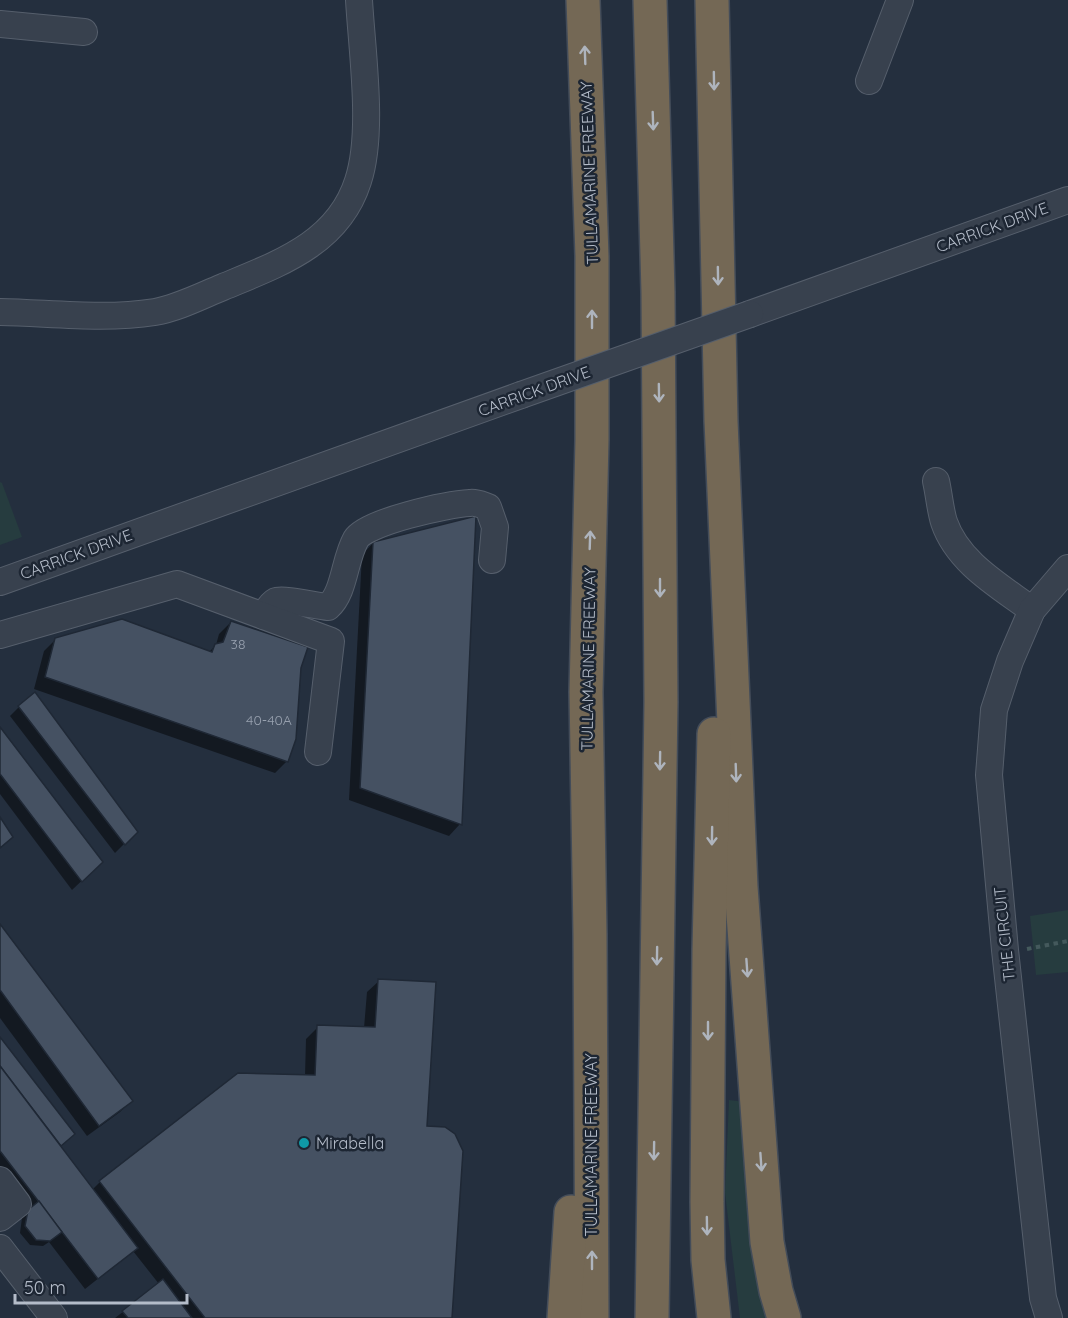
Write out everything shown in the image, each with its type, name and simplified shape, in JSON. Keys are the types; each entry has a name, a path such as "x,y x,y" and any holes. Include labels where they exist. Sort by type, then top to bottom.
{"highway":[{"name":"TULLAMARINE FREEWAY","path":"583,0 592,256 592,440 585,692 590,934 592,1318"},
{"path":"650,0 658,292 661,702 652,1318"},
{"path":"712,0 722,421 741,899 767,1242 784,1318"},
{"path":"714,1318 708,1260 709,949 722,421"},
{"path":"564,1318 571,1220 585,692"}],"street":[{"path":"0,312 122,315 157,312 287,260 311,245 331,227 343,212 358,183 364,154 365,107 359,0"},
{"path":"870,81 900,0"},
{"path":"0,24 84,32"},
{"name":"CARRICK DRIVE","path":"0,582 1068,200"},
{"path":"936,481 945,523 957,548 981,572 1032,610"},
{"path":"264,616 273,602 281,599 310,606 328,607 336,600 349,553 358,536 369,529 434,508 473,502 488,507 495,527 492,560"},
{"name":"THE CIRCUIT","path":"1049,1318 1043,1298 1005,950 989,775 994,710 1010,661 1032,610 1068,568"},
{"path":"0,635 177,584 264,616 331,641 318,752"},
{"path":"0,1180 18,1204 0,1218"},
{"path":"0,1248 54,1318"}],"path":[{"path":"1005,950 1029,949 1068,941"}],"green space":[{"path":"0,482 22,537 0,545"},
{"path":"1068,910 1068,972 1036,975 1030,916"},
{"path":"729,1100 745,1102 769,1318 740,1318 725,1193"}],"building":[{"path":"476,516 462,825 360,788 373,542"},
{"path":"122,619 212,652 215,644 223,642 231,621 308,647 301,668 296,739 288,762 45,677 55,638"},
{"path":"35,692 138,832 125,845 18,706"},
{"path":"0,727 103,862 82,882 0,774"},
{"path":"0,817 13,837 0,848"},
{"path":"0,924 133,1101 99,1126 0,990"},
{"name":"Mirabella","path":"378,979 436,982 427,1126 445,1127 455,1134 463,1151 452,1318 205,1318 99,1181 238,1073 315,1075 317,1025 375,1027"},
{"path":"0,1037 75,1134 61,1146 0,1066"},
{"path":"0,1066 138,1248 98,1279 0,1151"},
{"path":"39,1201 62,1232 50,1241 36,1240 25,1226 28,1210"},
{"path":"163,1279 192,1318 128,1318 122,1311"}],"place":[{"name":"Mirabella","path":"304,1143"}]}
